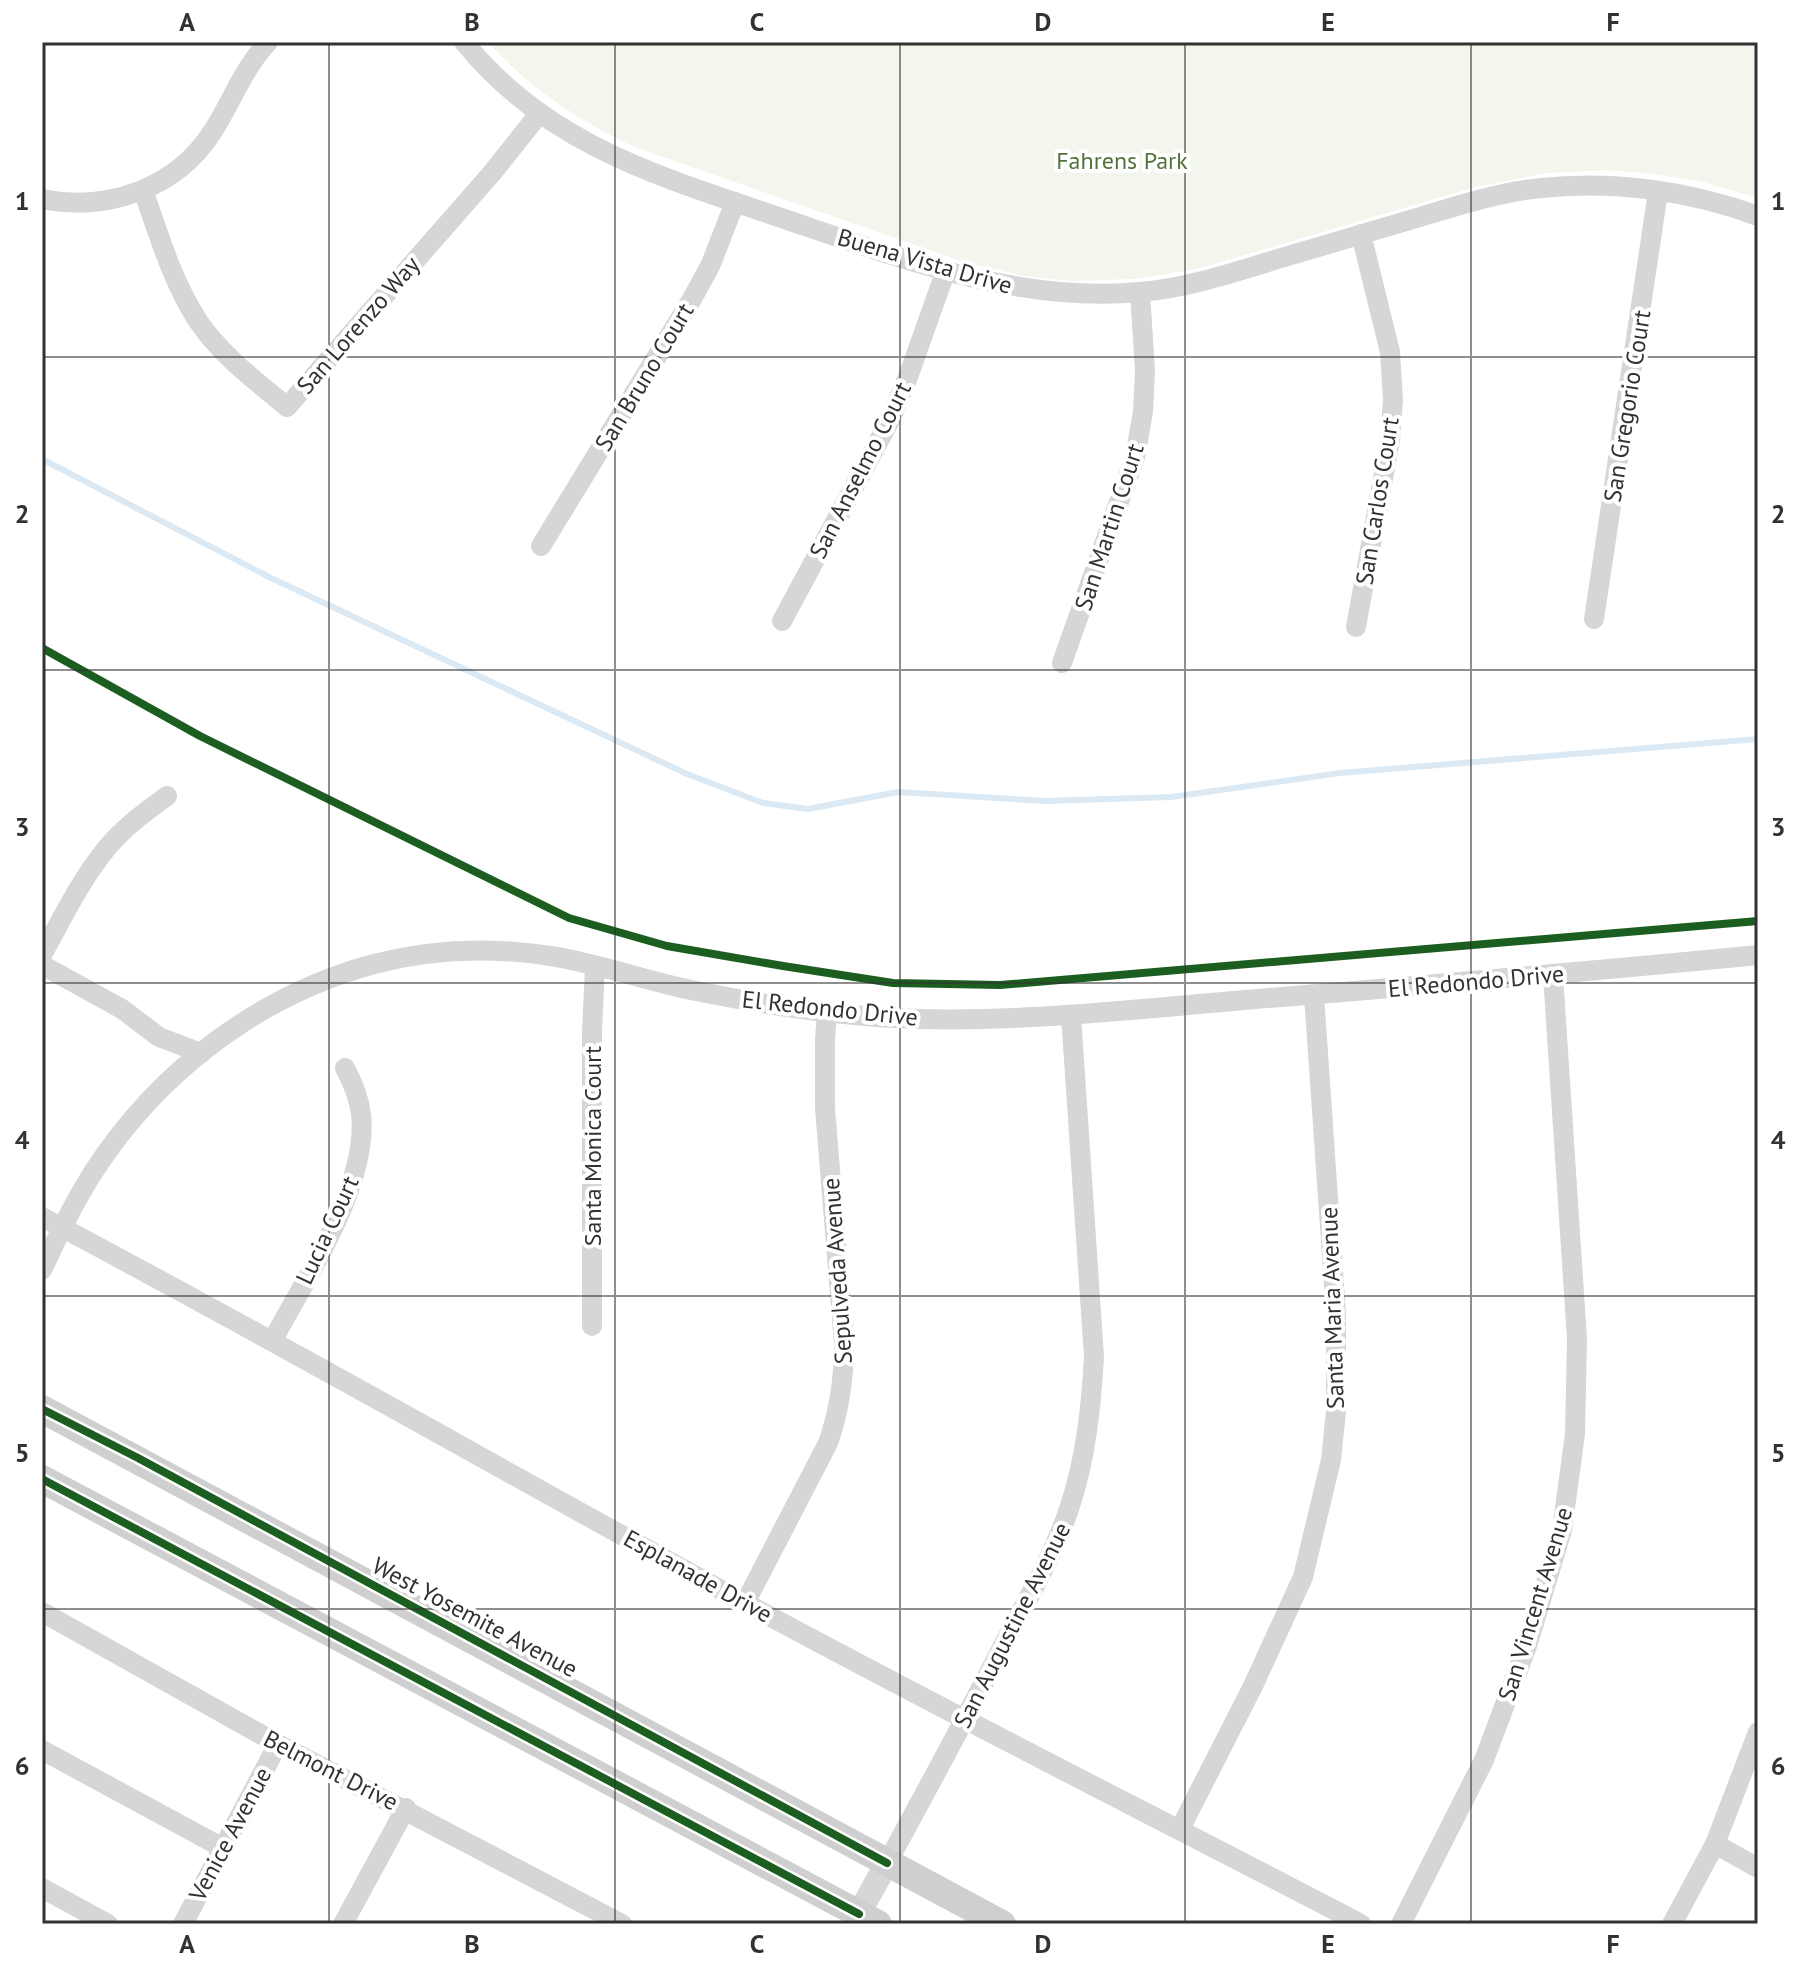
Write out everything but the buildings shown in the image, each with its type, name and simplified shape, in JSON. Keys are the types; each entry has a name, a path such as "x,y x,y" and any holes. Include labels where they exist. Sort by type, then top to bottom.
{"main road":[{"name":"West Yosemite Avenue","path":"42,1409 1002,1924"},
{"path":"42,1479 863,1921"}],"street":[{"path":"42,199 91,204 118,199 174,173 196,153 213,131 238,83 268,42"},
{"name":"Buena Vista Drive","path":"464,42 496,77 539,114 570,135 619,160 901,258 973,279 1037,292 1070,295 1140,292 1220,276 1466,203 1540,188 1600,185 1658,192 1701,198 1758,216"},
{"name":"San Lorenzo Way","path":"143,190 174,274 200,323 220,348 287,407 492,173 539,114"},
{"name":"San Gregorio Court","path":"1594,619 1658,192"},
{"name":"San Bruno Court","path":"541,546 692,299 711,264 735,202"},
{"name":"San Carlos Court","path":"1356,627 1390,440 1393,400 1390,352 1361,234"},
{"name":"San Anselmo Court","path":"782,621 889,422 946,270"},
{"name":"San Martin Court","path":"1062,663 1135,457 1143,412 1145,371 1140,292"},
{"path":"42,955 84,878 107,847 167,796"},
{"name":"El Redondo Drive","path":"42,1270 93,1173 122,1131 156,1093 201,1053 240,1024 284,999 322,982 396,959 428,954 499,951 554,957 693,991 827,1012 891,1018 979,1019 1071,1015 1758,955"},
{"path":"42,965 122,1009 159,1037 201,1053"},
{"name":"Santa Monica Court","path":"592,1326 592,1032 595,966"},
{"name":"San Vincent Avenue","path":"1401,1924 1484,1760 1527,1646 1562,1530 1575,1434 1577,1339 1553,975"},
{"name":"Santa Maria Avenue","path":"1180,1829 1253,1686 1303,1577 1331,1460 1336,1411 1336,1314 1314,995"},
{"name":"Sepulveda Avenue","path":"745,1603 828,1443 843,1389 844,1344 825,1108 827,1012"},
{"name":"San Augustine Avenue","path":"863,1921 887,1863 1050,1555 1070,1508 1083,1459 1091,1408 1094,1357 1071,1015"},
{"name":"Lucia Court","path":"273,1340 331,1231 356,1168 362,1132 361,1114 359,1100 345,1068"},
{"name":"Esplanade Drive","path":"42,1217 273,1340 745,1603 1361,1924"},
{"name":"Belmont Drive","path":"42,1612 278,1744 406,1808 622,1924"},
{"path":"1672,1924 1715,1844 1758,1732"},
{"name":"Venice Avenue","path":"183,1924 278,1744"},
{"path":"42,1750 223,1848"},
{"path":"350,1922 406,1808"},
{"path":"1715,1844 1758,1868"},
{"path":"42,1888 108,1924"}],"green space":[{"name":"Fahrens Park","path":"488,42 1758,42 1758,198 1700,181 1654,174 1608,170 1546,173 1475,187 1197,269 1135,279 1070,281 1023,276 961,261 632,146 555,101 520,74"}],"waterway":[{"path":"42,459 269,577 687,774 763,803 808,809 898,792 1045,801 1171,797 1340,773 1758,739"}],"cycle path":[{"path":"42,648 200,736 569,918 667,946 783,966 893,983 1000,985 1758,921"},
{"path":"42,1409 887,1863"},
{"path":"42,1479 859,1914"}]}
